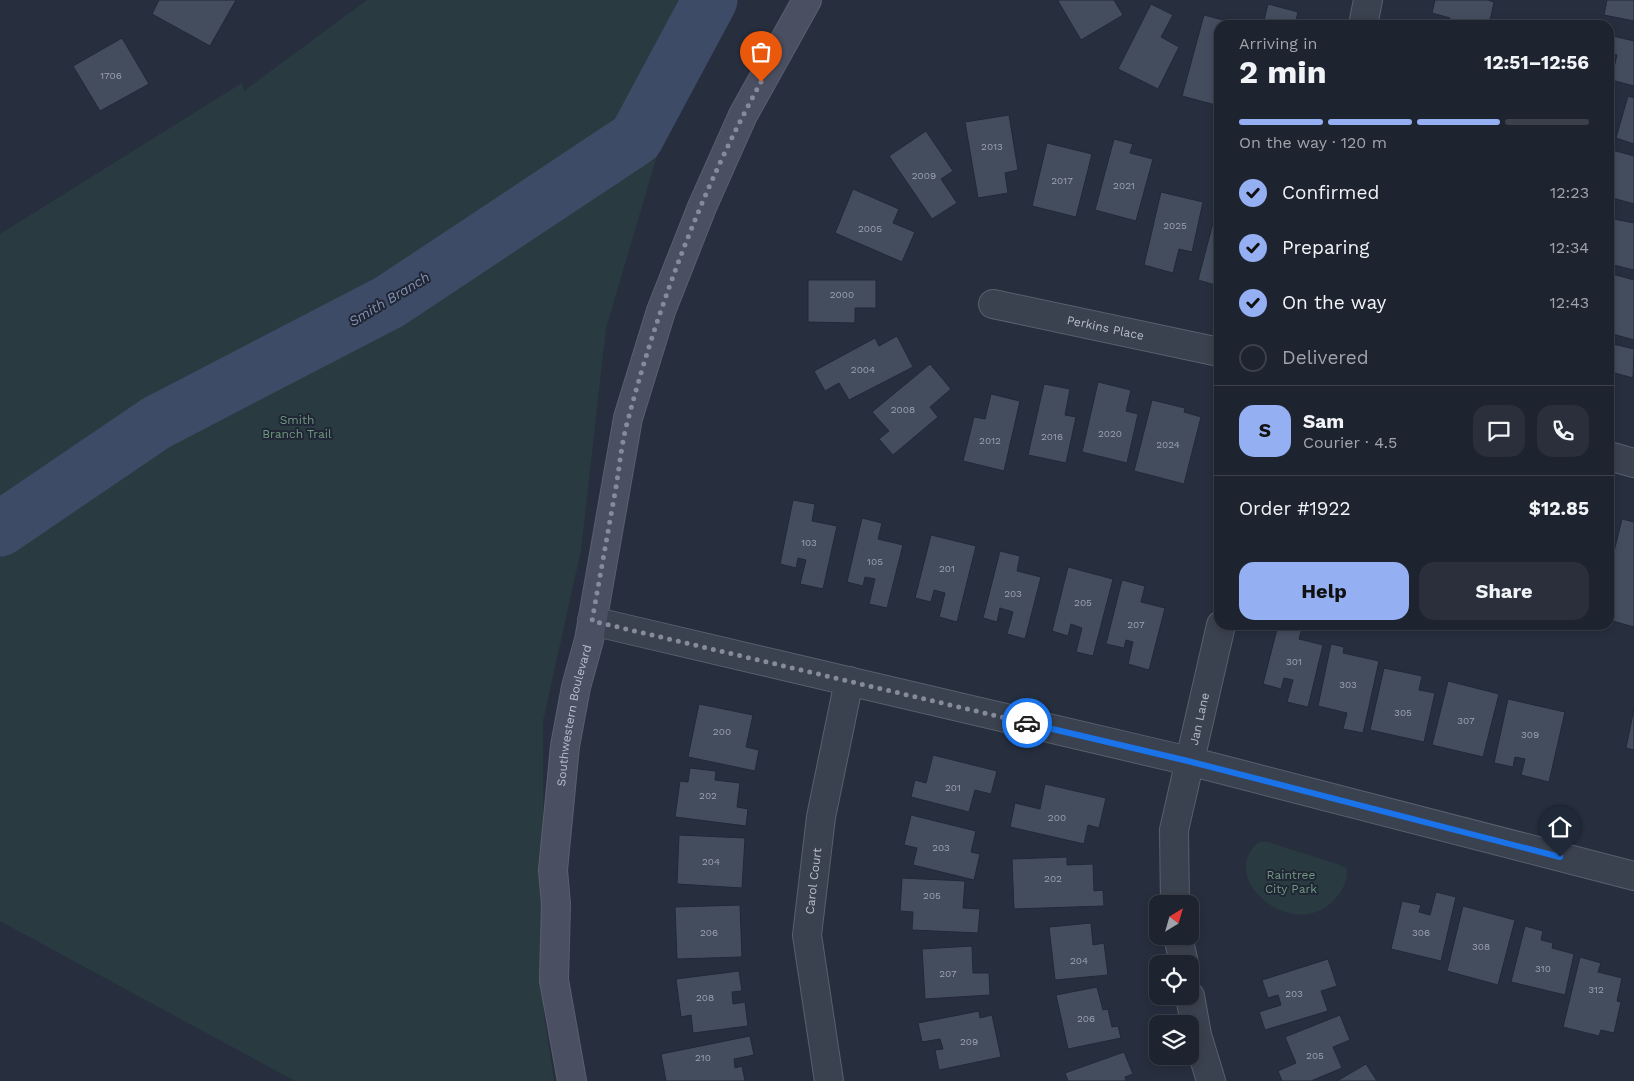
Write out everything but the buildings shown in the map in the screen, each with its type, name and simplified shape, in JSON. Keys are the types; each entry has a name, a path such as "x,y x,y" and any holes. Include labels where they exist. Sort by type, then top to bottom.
{"street":[{"name":"Southwestern Boulevard","path":"572,1081 554,980 556,904 554,870 565,746 592,621 628,418 661,311 702,207 743,114 807,0"},
{"path":"1363,20 1368,0"},
{"name":"Perkins Place","path":"993,304 1214,351"},
{"path":"1614,457 1634,463"},
{"path":"592,621 1188,761 1634,876"},
{"name":"Jan Lane","path":"1175,895 1174,830 1188,761 1220,630"},
{"name":"Carol Court","path":"828,1081 807,935 821,817 849,681"},
{"path":"1192,1005 1197,1035 1211,1081"}],"green space":[{"name":"Smith Branch Trail","path":"367,0 703,0 606,328 581,550 543,721 544,1016 554,1081 295,1081 0,921 0,234 242,83 244,91"},
{"name":"Raintree City Park","path":"1259,842 1268,842 1340,865 1347,869 1342,890 1334,900 1317,912 1299,914 1281,910 1265,901 1253,887 1246,872 1248,856"}],"waterway":[{"name":"Smith Branch","path":"0,529 156,423 389,302 636,138 710,0"}],"way so far":[{"path":"761,82 743,114 702,207 661,311 650,346 628,418 592,621 1027,723"}],"route":[{"path":"1027,723 1188,761 1560,857"}]}
